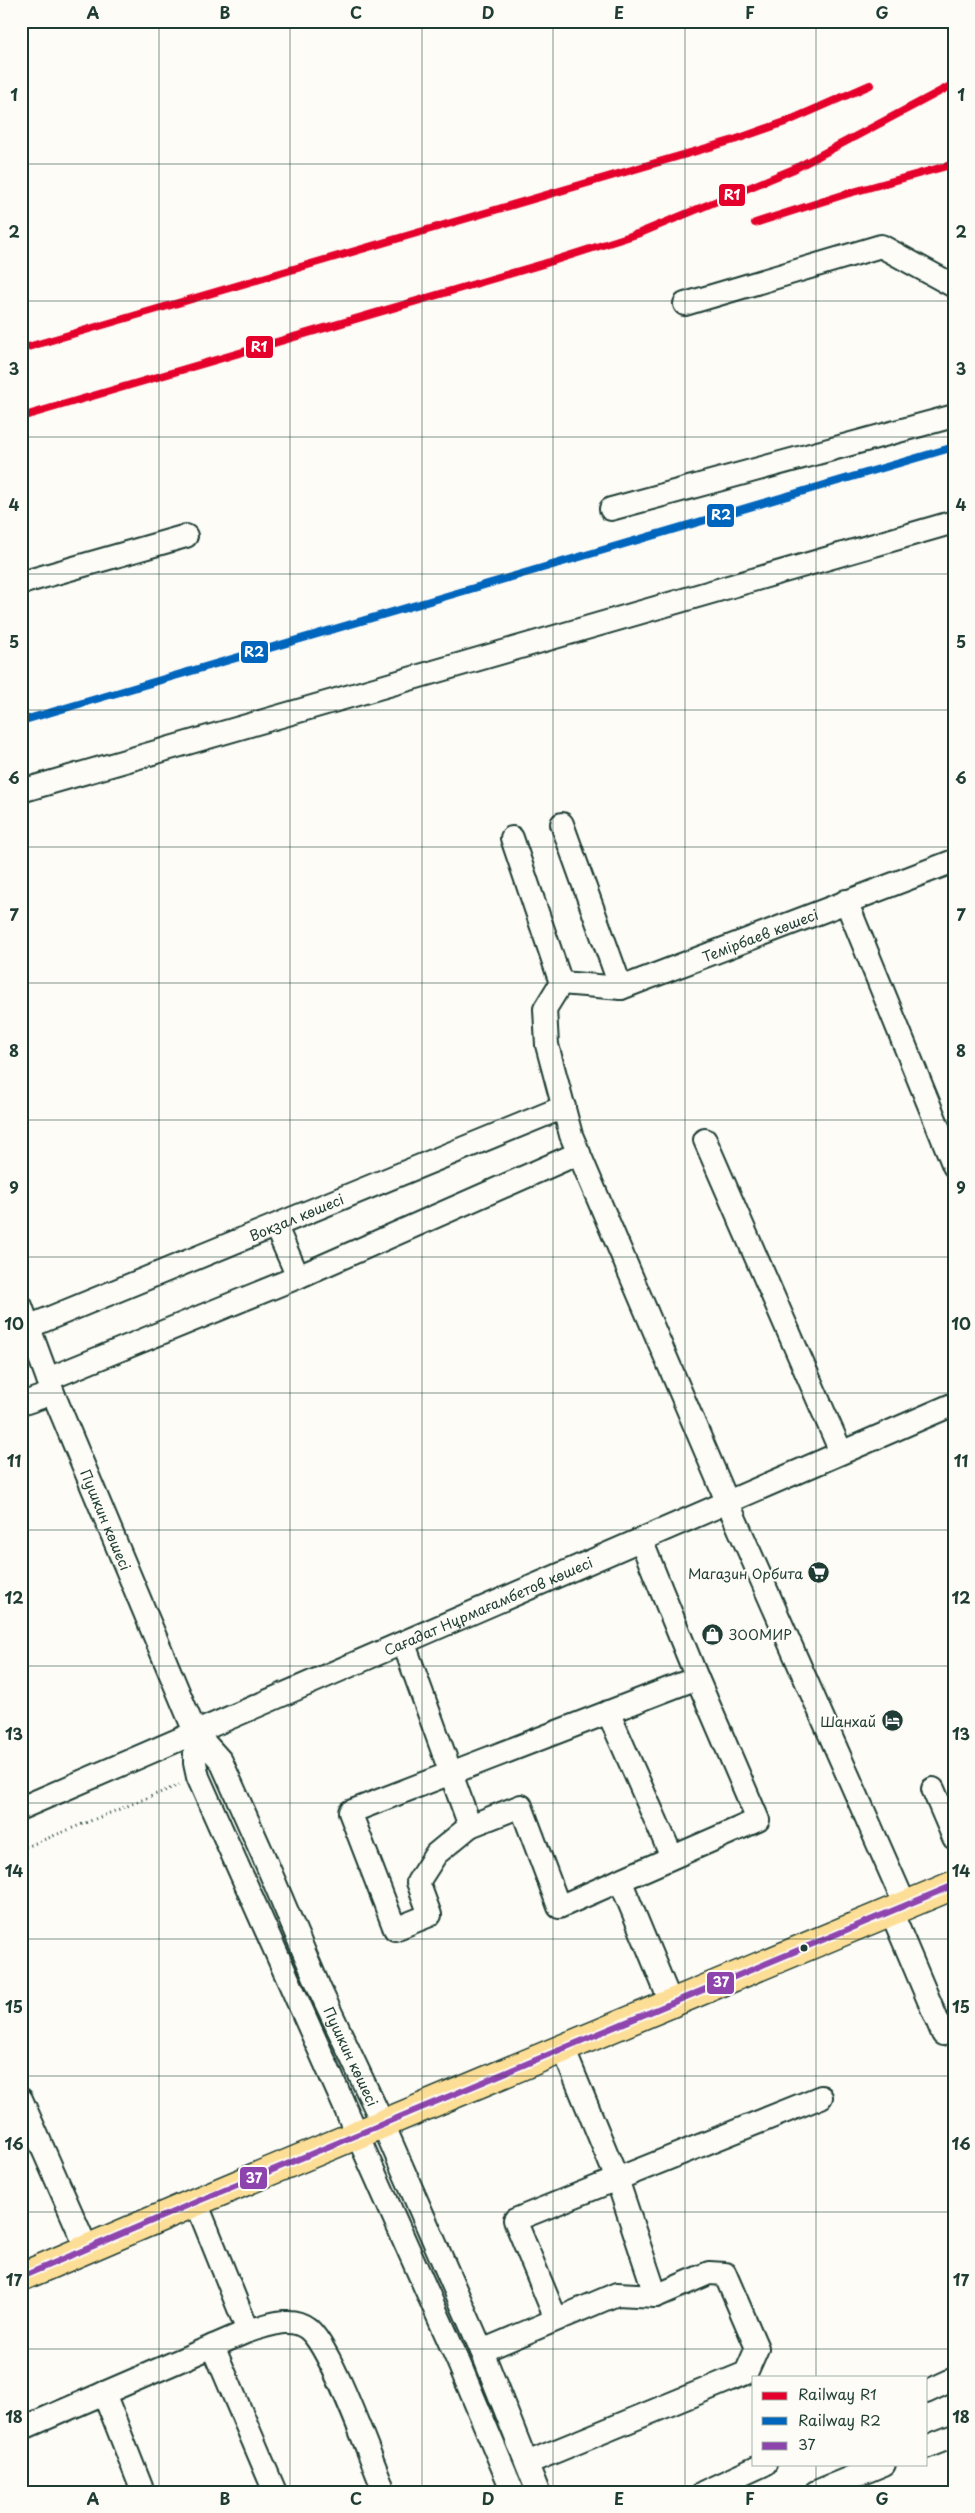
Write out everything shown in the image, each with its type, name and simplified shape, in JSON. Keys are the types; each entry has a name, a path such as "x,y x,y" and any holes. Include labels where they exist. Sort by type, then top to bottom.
{"main road":[{"path":"21,2278 356,2134 954,1884"}],"street":[{"path":"685,304 881,246 954,286"},
{"path":"612,509 954,416"},
{"path":"21,791 954,522"},
{"path":"21,583 186,536"},
{"path":"562,824 621,988"},
{"path":"512,838 561,983 545,1008 547,1045 579,1153 728,1501 898,1908 944,2034"},
{"name":"Темірбаев көшесі","path":"561,983 621,988 954,861"},
{"path":"846,901 954,1166"},
{"name":"Вокзал көшесі","path":"28,1327 276,1227 564,1107"},
{"path":"705,1140 841,1452"},
{"path":"21,1404 51,1386 579,1153"},
{"path":"276,1227 298,1278"},
{"name":"Пушкин көшесі","path":"21,1306 51,1386 195,1732 221,1760 285,1904 321,1992 383,2124 482,2351 538,2492"},
{"name":"Сағадат Нұрмағамбетов көшесі","path":"21,1808 404,1644 954,1404"},
{"path":"641,1540 697,1678 758,1820 559,1907 521,1806 470,1826 436,1854 418,1882 430,1915 395,1929 350,1812 697,1678"},
{"path":"404,1644 470,1826"},
{"path":"608,1712 672,1858"},
{"path":"195,1732 197,1770"},
{"name":"Пушкин көшесі","path":"197,1770 356,2134 458,2361 513,2492"},
{"path":"933,1789 954,1838"},
{"path":"620,1880 671,2003"},
{"path":"298,2001 321,1992"},
{"path":"563,2048 617,2179 656,2296"},
{"path":"556,2319 515,2220 821,2097"},
{"path":"21,2099 87,2249"},
{"path":"196,2202 248,2331"},
{"path":"482,2351 617,2294 656,2296 709,2274 725,2274 756,2348 746,2372 527,2463"},
{"path":"21,2429 248,2331 287,2321 307,2328 325,2349 381,2483 382,2492"},
{"path":"214,2346 275,2492"},
{"path":"928,2391 954,2379"},
{"path":"104,2393 143,2492"},
{"path":"928,2446 954,2436"},
{"path":"704,2492 761,2466"},
{"path":"816,2492 879,2466"}],"path":[{"path":"21,1849 197,1770"}],"rail line":[{"name":"R1","path":"21,417 543,264 640,233 794,169 954,84"},
{"name":"R1","path":"21,349 734,140 788,121 870,85"},
{"name":"R1","path":"755,223 846,194 954,164"},
{"name":"R2","path":"21,721 954,447"}],"transit line":[{"name":"37","path":"21,2277 954,1885"}],"place":[{"name":"Магазин Орбита","path":"819,1573"},
{"name":"ЗООМИР","path":"713,1634"},
{"name":"Шанхай","path":"892,1721"}]}
